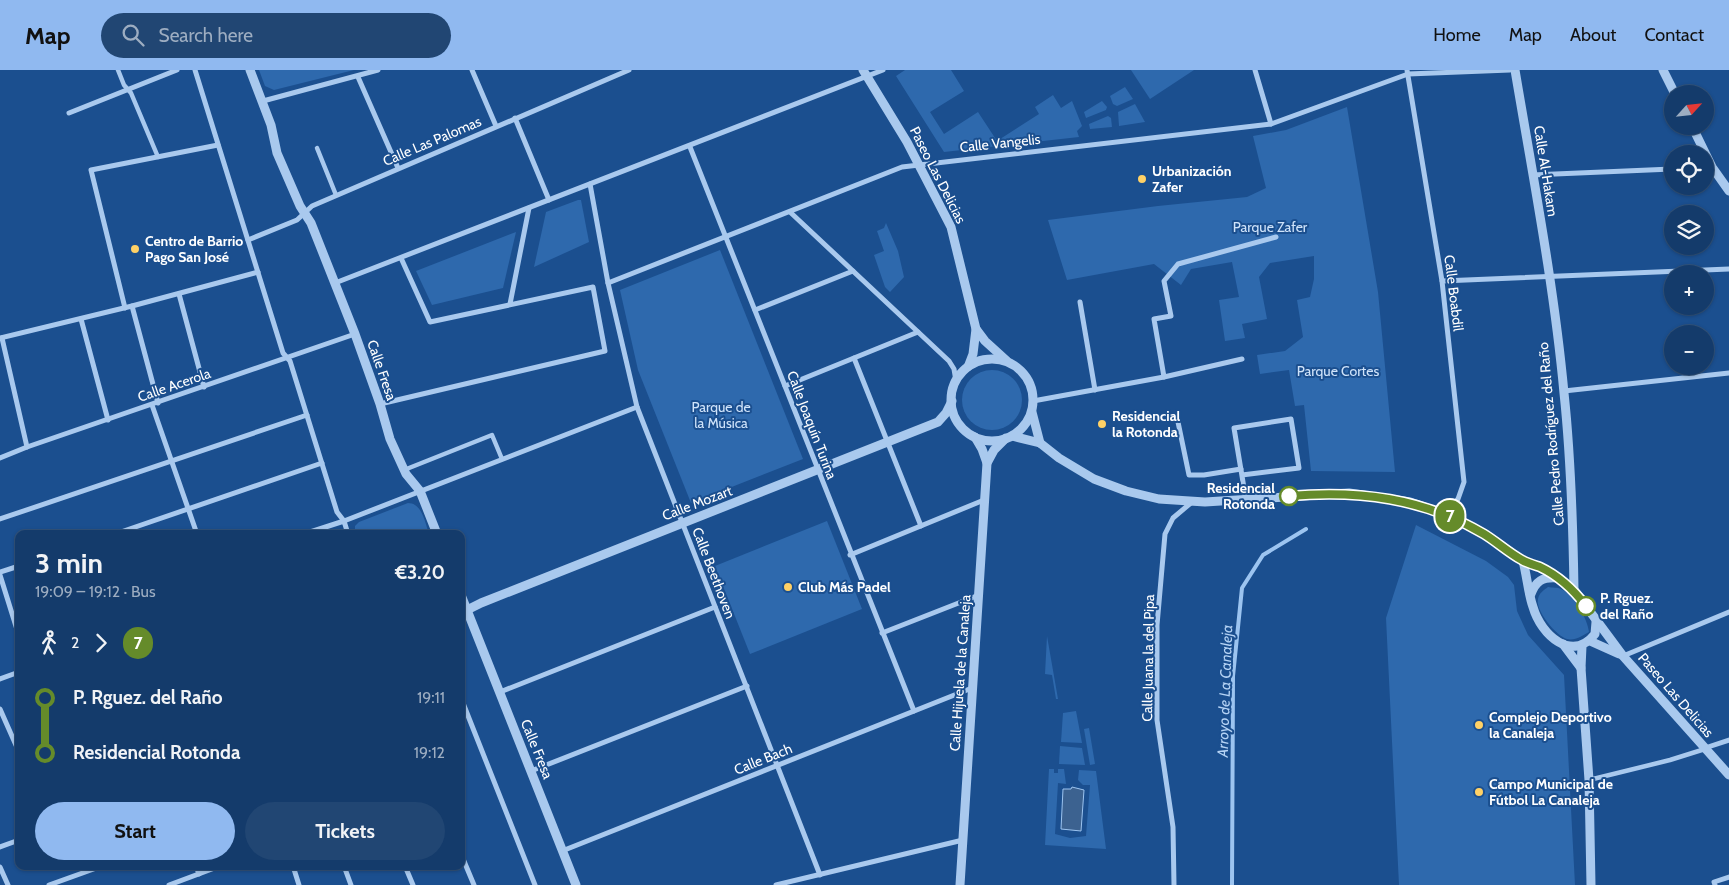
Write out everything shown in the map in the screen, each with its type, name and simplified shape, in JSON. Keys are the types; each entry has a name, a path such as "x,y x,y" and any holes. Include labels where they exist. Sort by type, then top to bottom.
{"street":[{"path":"118,70 158,157"},
{"path":"68,113 168,71 177,70"},
{"path":"196,70 283,353 290,361 337,512 344,521 347,530"},
{"name":"Calle Fresa","path":"250,70 271,125 277,154 311,224 335,283 380,404 390,439 404,470 420,491 435,530"},
{"path":"263,101 358,77 378,70"},
{"path":"472,70 496,126"},
{"name":"Calle Las Palomas","path":"248,240 297,220 312,206 336,195 628,70"},
{"path":"335,283 690,147 866,74 883,70"},
{"path":"1255,70 1270,124"},
{"name":"Calle Vangelis","path":"608,283 902,167 1270,124 1407,72 1510,70"},
{"name":"Calle Al-Hakam","path":"1515,70 1549,277"},
{"path":"1663,70 1670,85"},
{"name":"Calle Boabdil","path":"1407,72 1442,281 1464,482 1458,499 1445,514"},
{"name":"Paseo Las Delicias","path":"866,74 919,164 951,227 976,329 984,341 1009,363"},
{"path":"358,77 398,168"},
{"path":"515,118 549,200"},
{"path":"126,308 91,170 218,145"},
{"name":"Calle Joaquín Turina","path":"690,147 914,712"},
{"path":"317,148 336,195"},
{"path":"1532,175 1664,169"},
{"path":"1714,173 1729,191"},
{"name":"Calle Beethoven","path":"590,184 608,283 637,407 820,875"},
{"path":"510,304 529,208"},
{"path":"790,212 949,361 954,369 956,381 952,401 946,413 938,422"},
{"path":"1164,377 1154,319 1171,316 1164,281 1178,264 1276,237"},
{"path":"380,404 605,351 593,287 430,322 401,258"},
{"path":"1442,281 1729,269"},
{"path":"755,310 853,271"},
{"path":"26,446 1,338 126,308 258,272"},
{"name":"Calle Pedro Rodríguez del Raño","path":"1549,277 1564,391 1573,494 1574,590"},
{"path":"179,294 204,387"},
{"path":"1080,302 1095,390"},
{"path":"132,306 155,404 172,462 196,530"},
{"path":"81,319 108,420"},
{"name":"Paseo Las Delicias","path":"968,368 973,354 976,329"},
{"path":"785,386 918,332"},
{"name":"Calle Acerola","path":"0,458 26,446 155,404 355,334"},
{"path":"854,358 921,526"},
{"path":"1032,405 1242,359"},
{"path":"956,381 968,368 985,360 998,360 1009,363 1019,370 1027,380 1040,443"},
{"path":"1564,391 1729,373"},
{"path":"952,401 955,418 963,429"},
{"path":"987,464 994,450 1024,426 1032,405"},
{"path":"316,530 344,521 637,407"},
{"path":"0,519 172,462 307,414"},
{"path":"1242,475 1298,468 1291,419 1234,428 1246,500"},
{"path":"938,422 950,423 975,437 988,441 1009,437 1040,443 1059,458 1094,478 1126,491 1159,499 1192,502 1349,493 1410,502 1445,514 1485,534 1523,561 1560,579 1574,590 1596,622 1595,634 1586,644 1581,668 1589,780 1591,885"},
{"name":"Calle Mozart","path":"465,611 481,602 938,422"},
{"path":"1178,422 1189,475 1204,475 1241,469"},
{"path":"404,470 492,435 502,459"},
{"name":"Calle Hijuela de la Canaleja","path":"960,885 987,464 982,449 975,437"},
{"path":"127,530 322,463"},
{"path":"850,554 985,500"},
{"name":"Calle Juana la del Pipa","path":"1174,885 1173,827 1158,720 1157,625 1165,534 1173,518 1192,502"},
{"path":"1523,561 1531,594 1532,607 1542,627 1563,644 1581,668"},
{"path":"15,568 0,574 15,623"},
{"path":"1531,594 1539,580 1547,577 1560,579"},
{"path":"882,633 979,595"},
{"path":"500,692 716,607"},
{"path":"1623,656 1729,612"},
{"name":"Calle Fresa","path":"465,614 500,692 576,885"},
{"name":"Paseo Las Delicias","path":"1596,622 1623,656 1729,775"},
{"path":"1563,644 1573,648 1586,644"},
{"name":"Paseo Las Delicias","path":"1586,644 1623,656"},
{"path":"0,679 15,673"},
{"path":"530,771 747,686"},
{"name":"Calle Bach","path":"562,851 972,688"},
{"path":"465,708 535,885"},
{"path":"0,709 15,743"},
{"path":"1589,780 1670,760 1729,740"},
{"path":"776,885 963,840"},
{"path":"0,847 15,841"},
{"path":"465,864 474,885"},
{"path":"0,867 8,885"},
{"path":"49,885 91,870"},
{"path":"198,870 199,874"},
{"path":"169,885 210,870"},
{"path":"294,870 299,885"},
{"path":"345,870 351,885"},
{"path":"407,870 413,885"},
{"path":"1714,885 1714,882 1729,877"}],"green space":[{"path":"259,70 354,70 274,90 265,86"},
{"path":"905,70 951,70 964,91 930,112 944,134 978,112 997,141 1039,114 1035,107 1053,95 1061,108 1072,101 1082,126 1077,131 1079,137 944,152 896,76"},
{"path":"1131,70 1194,70 1150,99"},
{"path":"1125,87 1133,99 1117,106 1113,104 1110,96"},
{"path":"1102,101 1107,107 1106,110 1086,118 1084,112"},
{"path":"1135,104 1145,122 1119,126 1118,112"},
{"path":"1347,107 1378,292 1395,472 1311,471 1304,405 1295,406 1289,370 1260,374 1257,355 1285,351 1303,337 1297,300 1310,297 1314,279 1314,256 1270,263 1259,277 1267,319 1242,324 1245,338 1225,341 1219,300 1239,297 1232,262 1191,269 1181,285 1154,264 1067,280 1048,220 1247,197 1266,188 1253,136 1286,130"},
{"path":"1108,116 1111,118 1112,127 1090,129 1089,124"},
{"path":"581,200 589,242 534,267 546,212"},
{"path":"886,223 898,251 904,277 890,292 885,287 874,255 884,251 877,231 884,228"},
{"path":"516,232 503,288 432,305 416,271"},
{"name":"Parque de la Música","path":"720,250 803,459 691,503 638,370 620,290"},
{"path":"992,370 1008,375 1013,379 1017,384 1022,400 1017,416 1013,421 1008,425 992,430 976,425 971,421 967,416 962,400 967,384 971,379 976,375"},
{"path":"408,503 417,506 420,510 428,530 355,530 355,526 359,522"},
{"name":"Club Más Padel","path":"827,521 862,609 750,654 715,566"},
{"name":"Complejo Deportivo la Canaleja","path":"1416,525 1486,561 1508,577 1514,585 1517,611 1528,635 1564,675 1575,885 1399,885 1386,618"},
{"path":"1548,587 1560,588 1575,601 1583,614 1589,632 1578,638 1567,639 1552,628 1543,616 1538,604 1539,595"},
{"path":"1047,636 1058,699 1056,699 1052,675 1045,674"},
{"path":"1076,711 1082,743 1061,742 1063,713"},
{"path":"1089,728 1095,764 1090,765 1084,729"},
{"path":"1060,746 1082,748 1085,765 1059,764"},
{"path":"1049,769 1054,769 1054,773 1058,773 1058,769 1064,769 1066,784 1058,783 1055,834 1070,838 1086,836 1090,785 1083,785 1078,780 1079,770 1096,771 1106,849 1045,845"}],"shaded area":[{"path":"1072,787 1084,790 1081,831 1061,829 1063,789 1071,789"}],"waterway":[{"name":"Arroyo de La Canaleja","path":"1232,885 1233,676 1242,588 1263,555 1306,529"}],"bus line":[{"name":"7","path":"1289,496 1349,493 1380,496 1428,507 1485,534 1523,561 1540,567 1560,579 1574,590 1586,606"}],"place":[{"name":"Urbanización Zafer","path":"1142,179"},
{"name":"Centro de Barrio Pago San José","path":"135,249"},
{"name":"Residencial la Rotonda","path":"1102,424"},
{"name":"Residencial Rotonda","path":"1289,496"},
{"name":"Club Más Padel","path":"788,587"},
{"name":"P. Rguez. del Raño","path":"1586,606"},
{"name":"Complejo Deportivo la Canaleja","path":"1479,725"},
{"name":"Campo Municipal de Fútbol La Canaleja","path":"1479,792"}],"park label":[{"name":"Parque Zafer","path":"1270,227"},
{"name":"Parque Cortes","path":"1338,371"}]}
